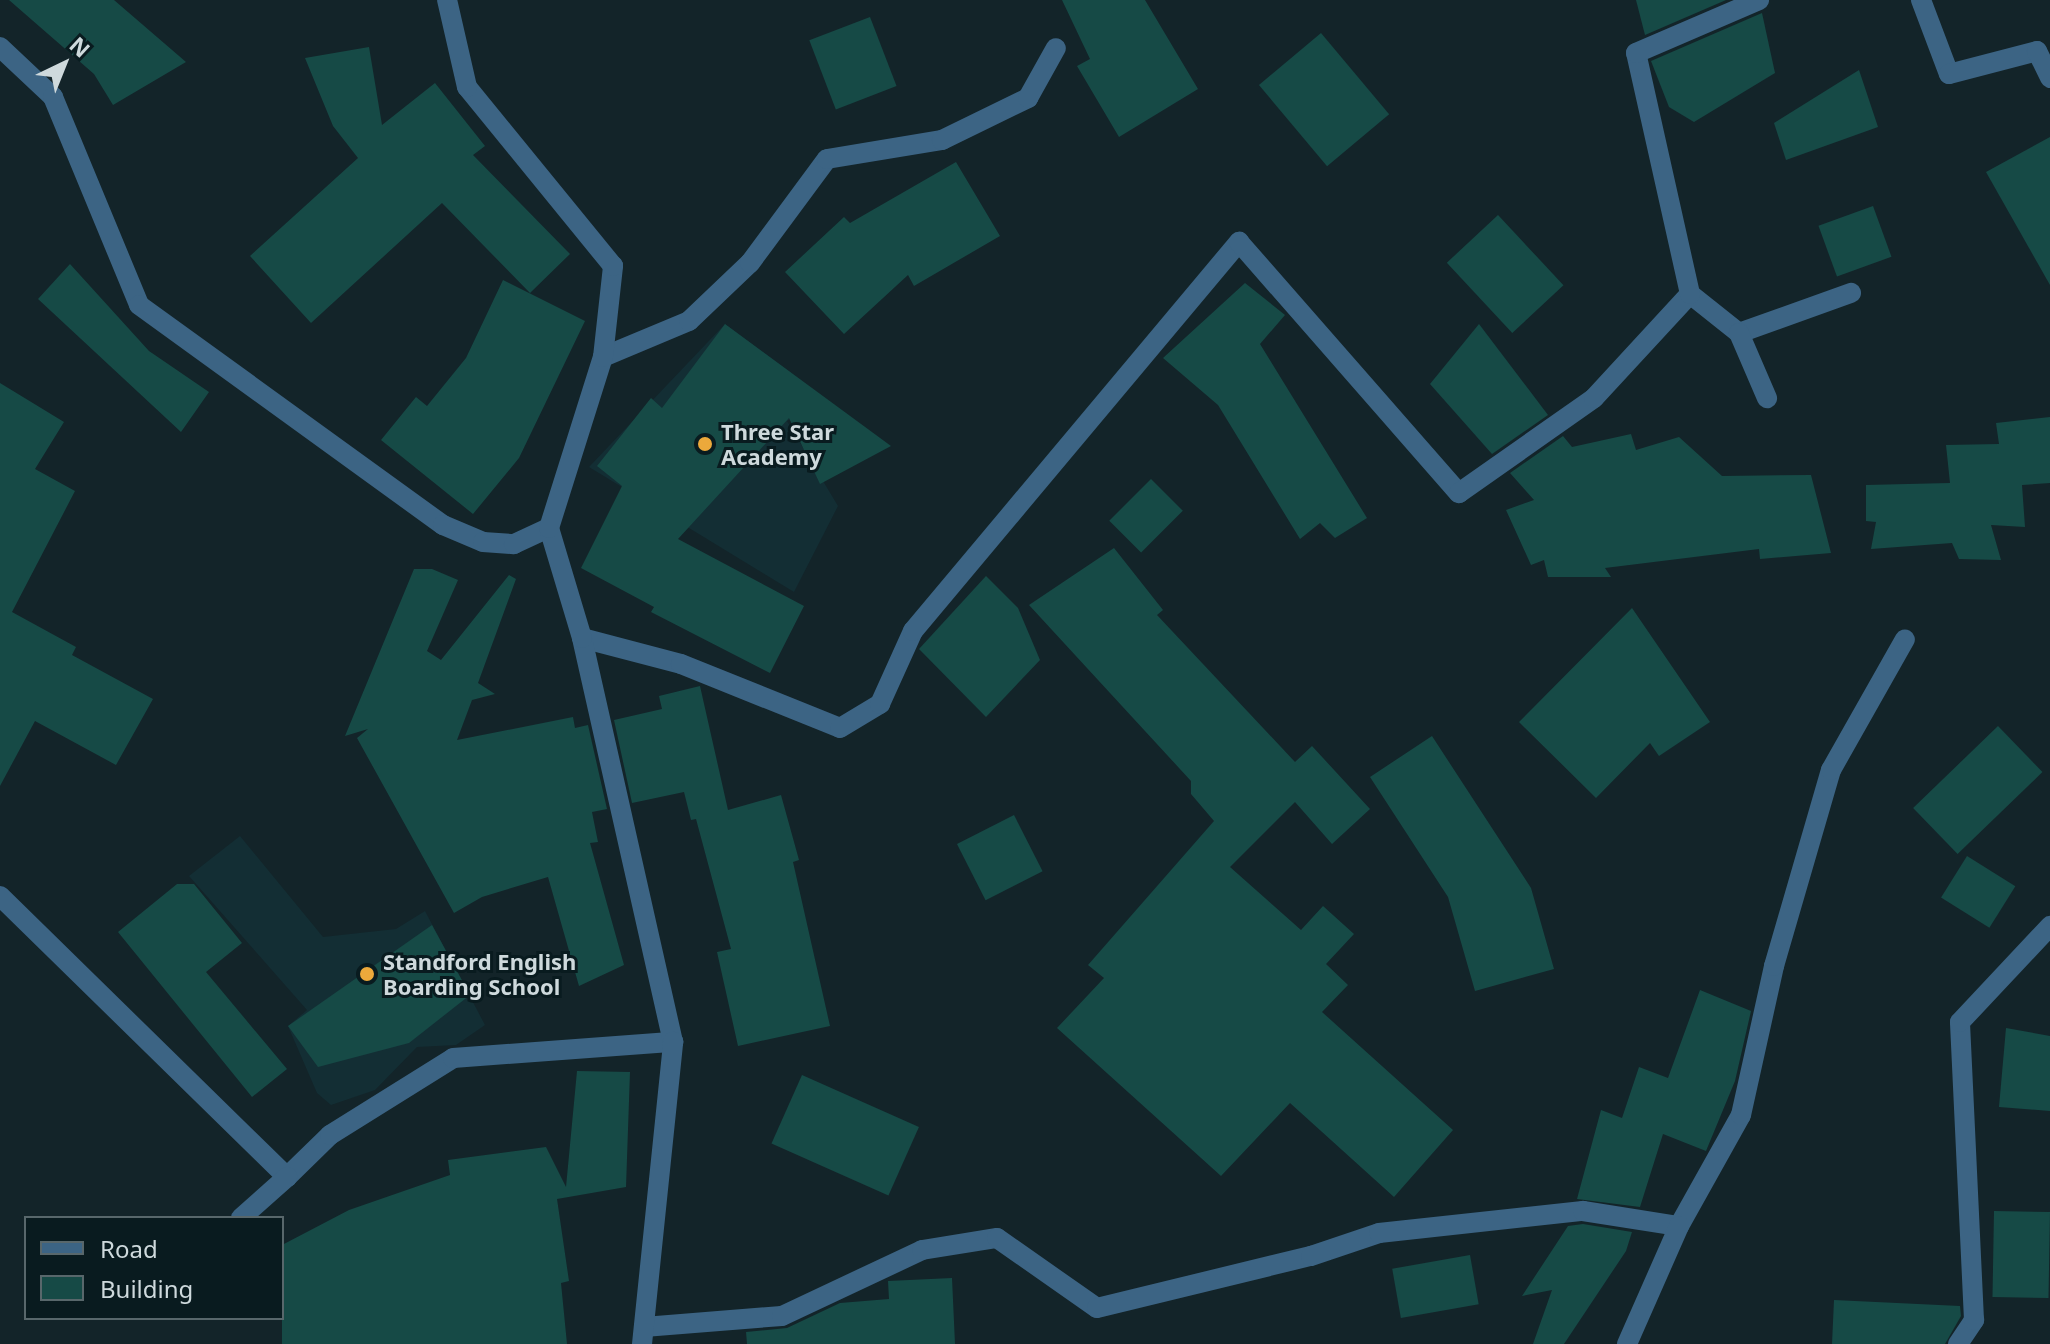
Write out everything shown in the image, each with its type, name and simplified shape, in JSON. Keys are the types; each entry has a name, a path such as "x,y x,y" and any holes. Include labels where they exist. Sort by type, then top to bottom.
{"street":[{"path":"447,0 467,87 613,266 603,357 549,528 582,638 673,1042 643,1336 782,1316 922,1250 997,1238 1097,1308 1311,1256 1379,1233 1583,1211 1679,1226"},
{"path":"1759,0 1636,53 1690,294 1739,333 1767,398"},
{"path":"1921,0 1949,74 2037,51 2050,78"},
{"path":"0,47 53,97 139,305 443,525 483,542 514,544 549,528"},
{"path":"603,357 689,321 750,263 827,159 942,140 1000,112 1028,98 1056,48"},
{"path":"582,638 681,664 840,728 880,704 913,631 1239,242 1459,493 1594,398 1690,294"},
{"path":"1739,333 1851,293"},
{"path":"1627,1344 1679,1226 1741,1115 1774,966 1831,770 1905,639"},
{"path":"0,896 287,1177"},
{"path":"1958,1344 1974,1320 1960,1022 2050,926"},
{"path":"243,1216 330,1135 453,1058 673,1042"}],"shaded area":[{"name":"Three Star Academy","path":"725,324 790,372 815,406 787,421 838,506 794,592 589,467"},
{"name":"Standford English Boarding School","path":"240,836 323,937 396,929 425,911 485,1025 456,1045 417,1047 375,1090 331,1105 317,1093 288,1026 307,1010 189,876"}],"building":[{"path":"9,0 114,0 186,62 113,105 94,74"},
{"path":"1062,0 1145,0 1198,89 1119,137 1077,66 1090,59"},
{"path":"1636,0 1726,0 1645,35"},
{"path":"1762,13 1775,73 1694,122 1669,107 1651,61"},
{"path":"870,17 897,86 836,109 809,40"},
{"path":"1321,33 1389,114 1327,166 1259,85"},
{"path":"369,47 382,125 435,83 485,146 473,155 570,254 530,293 442,203 311,323 250,256 358,158 333,126 305,58"},
{"path":"1859,70 1878,127 1786,160 1774,123"},
{"path":"2050,137 2050,285 1986,172"},
{"path":"956,162 1000,236 914,286 908,275 844,334 785,272 844,217 850,223"},
{"path":"1873,206 1891,257 1837,277 1818,226"},
{"path":"1498,215 1563,285 1512,333 1447,263"},
{"path":"70,264 149,351 209,392 181,432 38,299"},
{"path":"503,280 585,321 519,458 473,514 381,440 416,397 427,406 466,358"},
{"path":"1245,283 1285,315 1260,344 1367,518 1335,538 1320,523 1300,539 1218,405 1163,358"},
{"path":"725,324 891,446 820,484 789,418 678,539 804,606 770,673 651,612 654,607 581,568 622,486 597,466 651,398 662,408"},
{"path":"1479,324 1548,415 1492,454 1430,384"},
{"path":"0,383 64,422 35,469 75,491 12,612 76,647 72,655 153,699 116,765 35,721 0,786"},
{"path":"2050,417 2050,483 2022,485 2025,527 1991,525 2001,560 1959,559 1952,543 1871,549 1876,522 1866,521 1866,485 1950,483 1946,445 1999,444 1996,423"},
{"path":"1631,434 1636,450 1679,437 1722,476 1811,475 1831,553 1760,559 1759,549 1605,568 1611,577 1548,577 1544,560 1531,565 1506,510 1534,500 1510,473 1563,436 1572,447"},
{"path":"1151,479 1183,511 1141,553 1109,521"},
{"path":"1114,548 1163,610 1157,615 1295,762 1312,746 1370,809 1332,844 1295,802 1230,867 1301,930 1323,906 1354,934 1326,964 1348,985 1322,1012 1453,1130 1394,1197 1290,1103 1221,1176 1057,1028 1104,978 1088,965 1214,821 1191,794 1191,781 1029,605"},
{"path":"414,569 432,569 458,580 427,651 441,660 509,575 516,579 478,683 495,694 472,700 457,740 573,717 575,728 588,725 607,809 592,812 598,842 590,843 624,965 579,986 548,877 482,897 454,913 357,738 368,729 345,736"},
{"path":"986,576 1018,608 1040,660 986,717 919,649"},
{"path":"1632,608 1710,722 1659,756 1650,743 1596,798 1519,722"},
{"path":"700,686 728,810 781,795 799,860 793,862 830,1026 738,1046 717,952 731,949 696,819 691,820 684,792 632,803 614,720 662,709 659,696"},
{"path":"1998,726 2042,772 1958,854 1913,808"},
{"path":"1432,736 1531,888 1554,969 1475,991 1448,897 1370,777"},
{"path":"1014,815 1043,871 986,900 957,844"},
{"path":"1967,856 2015,886 1989,928 1941,898"},
{"path":"177,884 194,884 242,943 206,972 287,1069 252,1097 118,932"},
{"path":"432,925 470,995 409,1043 318,1067 288,1026"},
{"path":"1700,990 1751,1011 1735,1081 1706,1151 1663,1134 1640,1207 1577,1199 1601,1110 1622,1118 1639,1067 1668,1078"},
{"path":"2006,1028 2050,1036 2050,1111 1999,1107"},
{"path":"577,1071 630,1072 626,1187 557,1199 569,1281 561,1283 567,1344 282,1344 284,1244 349,1210 450,1175 448,1160 546,1147 566,1187"},
{"path":"802,1075 919,1127 888,1196 771,1144"},
{"path":"1994,1211 2050,1212 2048,1298 1992,1297"},
{"path":"1583,1224 1632,1232 1626,1251 1564,1344 1533,1344 1552,1290 1522,1296 1568,1226"},
{"path":"1470,1255 1479,1304 1401,1318 1392,1269"},
{"path":"952,1278 955,1344 747,1344 746,1332 787,1328 840,1303 889,1299 888,1281"},
{"path":"1834,1300 1960,1306 1961,1316 1945,1344 1832,1344"}],"place":[{"name":"Three Star Academy","path":"705,444"},
{"name":"Standford English Boarding School","path":"367,974"}]}
